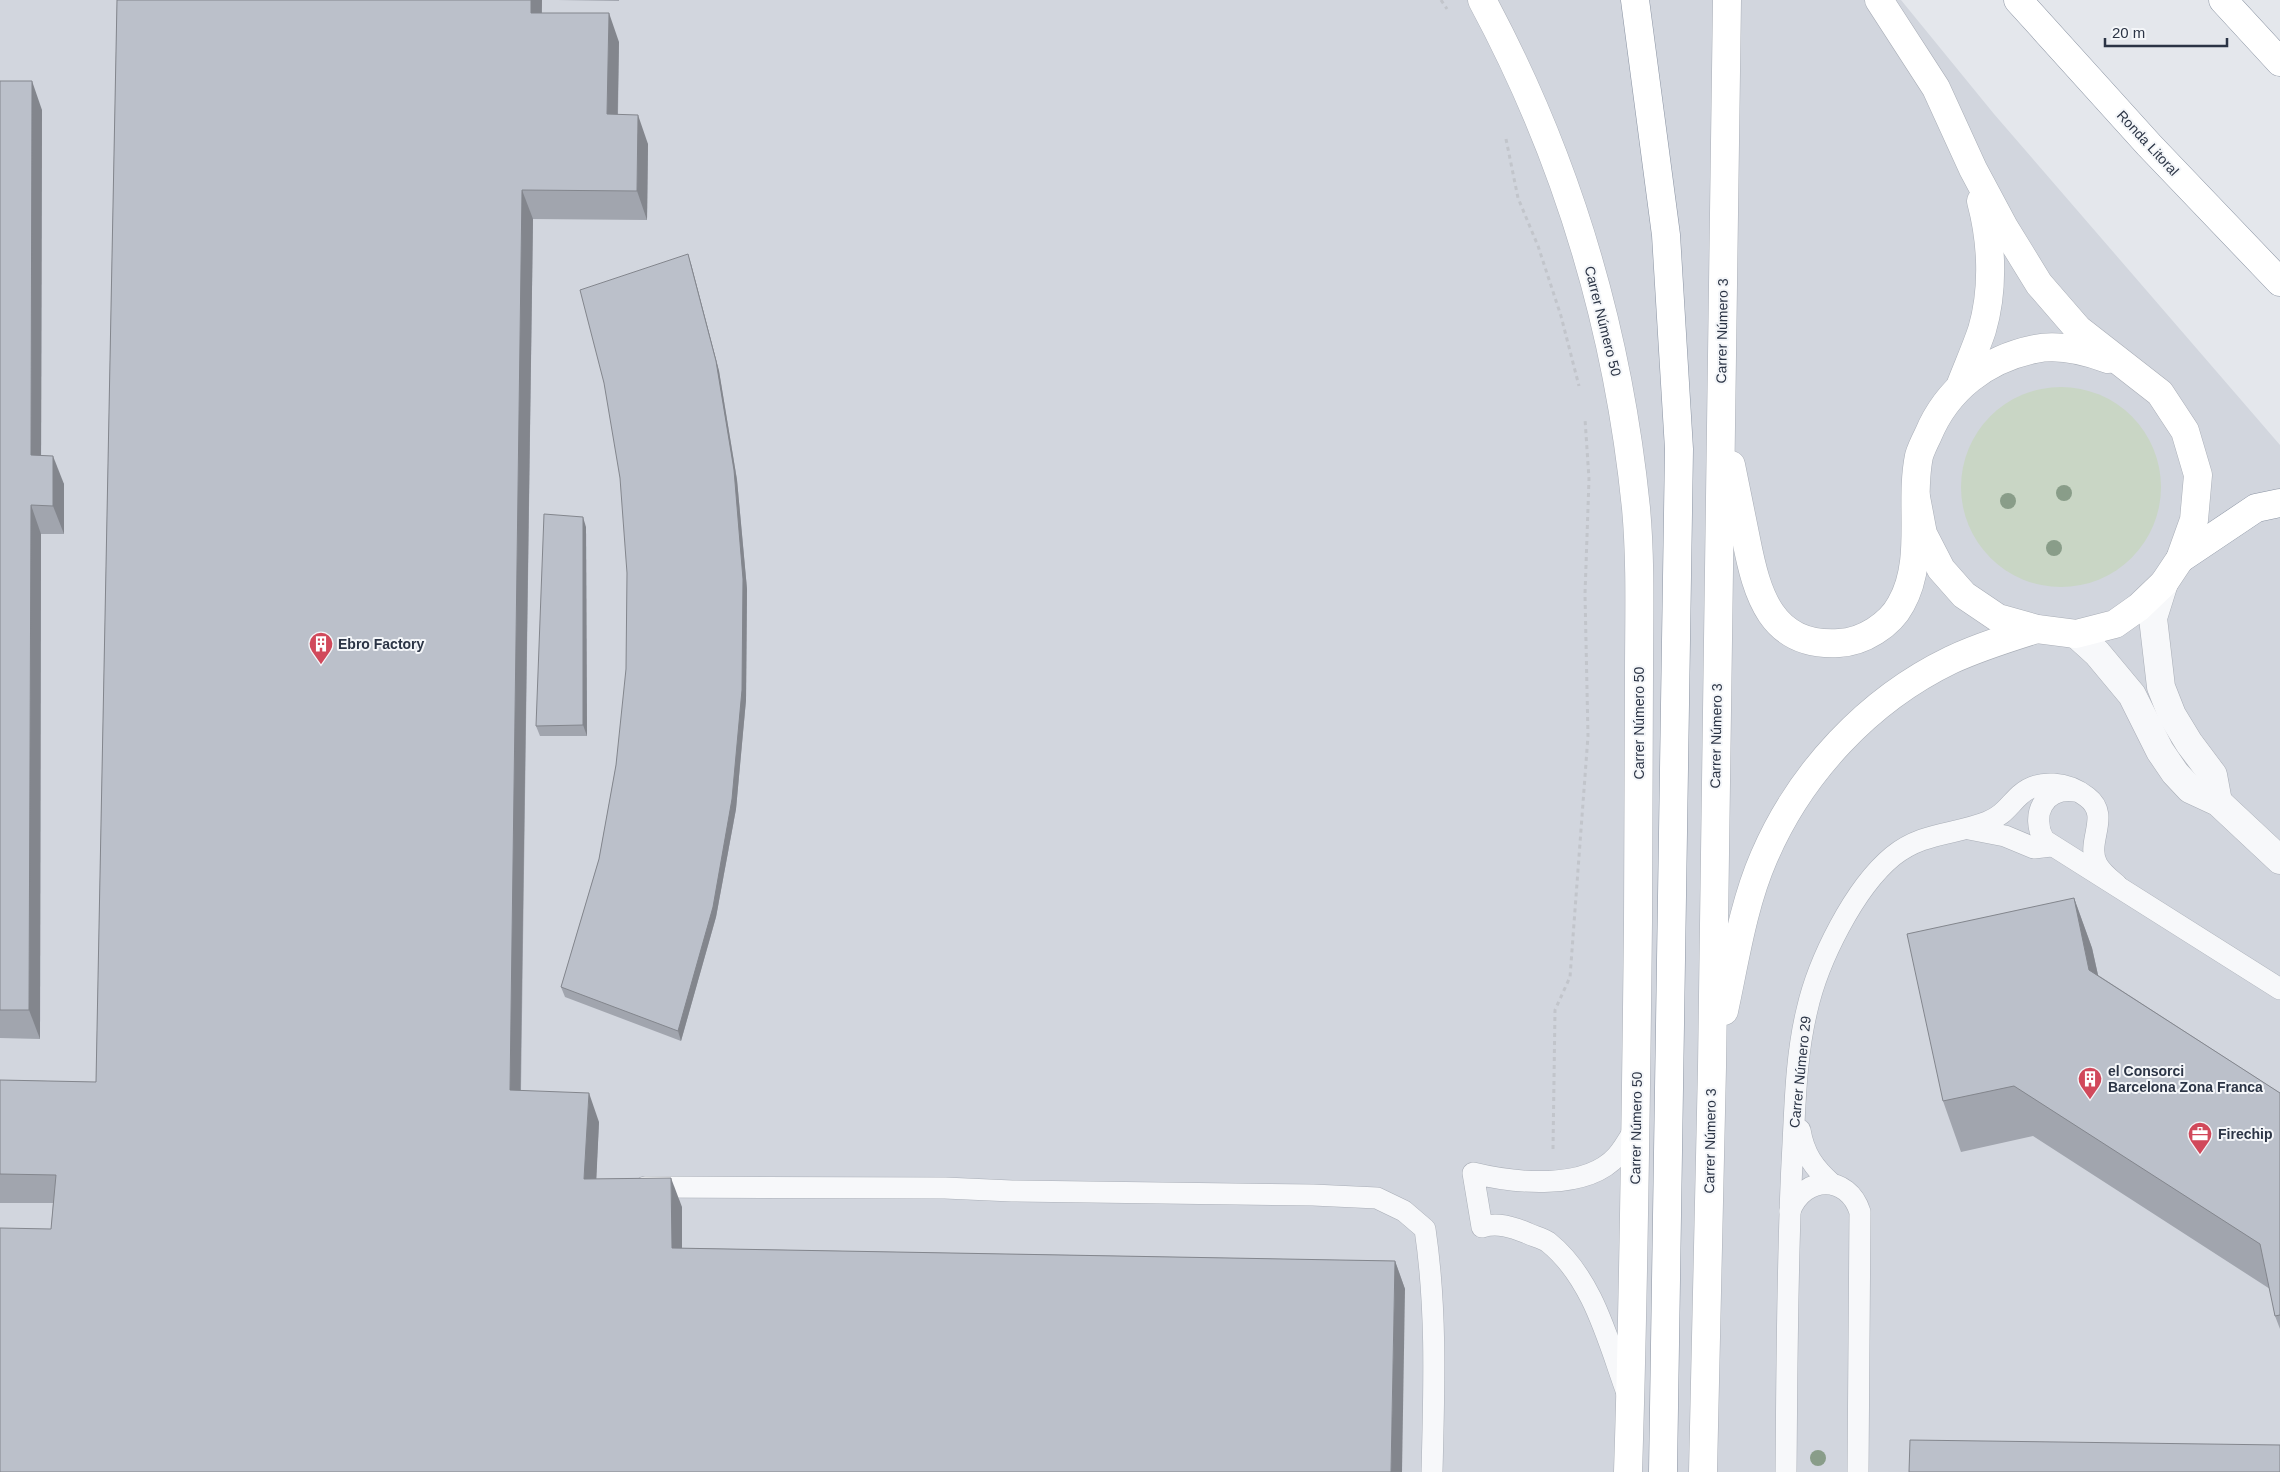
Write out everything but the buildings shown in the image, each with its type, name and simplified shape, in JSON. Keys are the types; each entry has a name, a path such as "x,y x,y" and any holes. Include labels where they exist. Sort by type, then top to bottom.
{"main road":[{"name":"Carrer Número 50","path":"1482,0 1497,27 1552,150 1602,306 1616,369 1636,511 1640,569 1636,1127 1628,1472"},
{"path":"1634,0 1666,235 1679,449 1663,1472"},
{"name":"Carrer Número 3","path":"1703,1472 1712,1067 1727,0"},
{"path":"1879,0 1936,88 1973,169 2004,227 2039,284 2078,329 2160,393 2185,431 2198,475 2194,520 2180,559 2164,583 2139,607 2115,624 2076,634 2037,628 1998,618 1964,595 1941,569 1923,534 1916,496"},
{"name":"Ronda Litoral","path":"2018,0 2149,145 2280,282"},
{"path":"2223,0 2280,62"},
{"path":"1961,384 1982,330 1988,301 1991,261 1985,215 1973,169"},
{"path":"1721,412 1753,573 1760,595 1770,614 1784,628 1803,640 1823,644 1843,643 1862,638 1889,620 1901,605 1910,584 1914,559 1919,455 1935,416 1961,384 1996,360 2036,348 2081,350 2124,364"},
{"path":"2180,559 2256,508 2280,503"},
{"path":"1712,1067 1749,900 1764,858 1777,831 1811,776 1845,736 1878,707 1912,682 1959,656 2037,628"}],"street":[{"path":"2164,583 2153,618 2161,687 2172,715 2189,743 2212,774 2218,802"},
{"path":"2076,634 2097,653 2132,695 2160,751 2190,789 2218,802 2280,860"}],"lane":[{"path":"1966,829 2002,814 2030,787 2052,783 2077,792 2086,796 2097,810 2099,819 2093,845 2097,864 2117,885"},
{"path":"2077,792 2058,792 2043,803 2037,822 2039,832 2044,840 2055,849 2117,885 2280,989"},
{"path":"1966,829 2006,836 2034,848 2069,852 2080,850 2095,838"},
{"name":"Carrer Número 29","path":"1786,1472 1790,1211 1799,1062 1807,1008 1824,957 1844,919 1876,874 1893,856 1929,836 1966,829"},
{"path":"1796,1104 1802,1146 1809,1160 1832,1184"},
{"path":"1630,1401 1590,1295 1571,1263 1547,1241 1516,1228 1492,1224 1482,1227 1473,1173 1493,1178 1523,1180 1553,1181 1576,1178 1602,1169 1617,1156 1636,1127"},
{"path":"1790,1211 1795,1200 1808,1188 1820,1184 1832,1184 1843,1188 1852,1196 1858,1206 1861,1218 1858,1472"},
{"path":"623,1187 945,1188 1377,1198 1404,1211 1425,1229 1432,1274 1435,1337 1432,1472"}],"path":[{"path":"1441,0 1448,12"},
{"path":"1505,134 1518,198 1538,246 1553,290 1581,393"},
{"path":"1553,1153 1555,1010 1570,977 1588,736 1585,594 1589,479 1584,410"}],"shaded area":[{"path":"0,0 1901,0 1994,114 2280,445 2280,1472 0,1472"}],"green space":[{"path":"2051,387 2071,387 2099,394 2117,404 2132,416 2144,431 2154,449 2161,477 2161,497 2154,525 2144,543 2132,558 2117,570 2099,580 2071,587 2051,587 2023,580 2005,570 1984,551 1968,525 1965,516 1961,497 1961,477 1968,449 1978,431 1997,410 2023,394 2032,391"}],"place":[{"name":"Ebro Factory","path":"321,665"},
{"name":"el Consorci Barcelona Zona Franca","path":"2090,1100"},
{"name":"Firechip","path":"2200,1155"}]}
